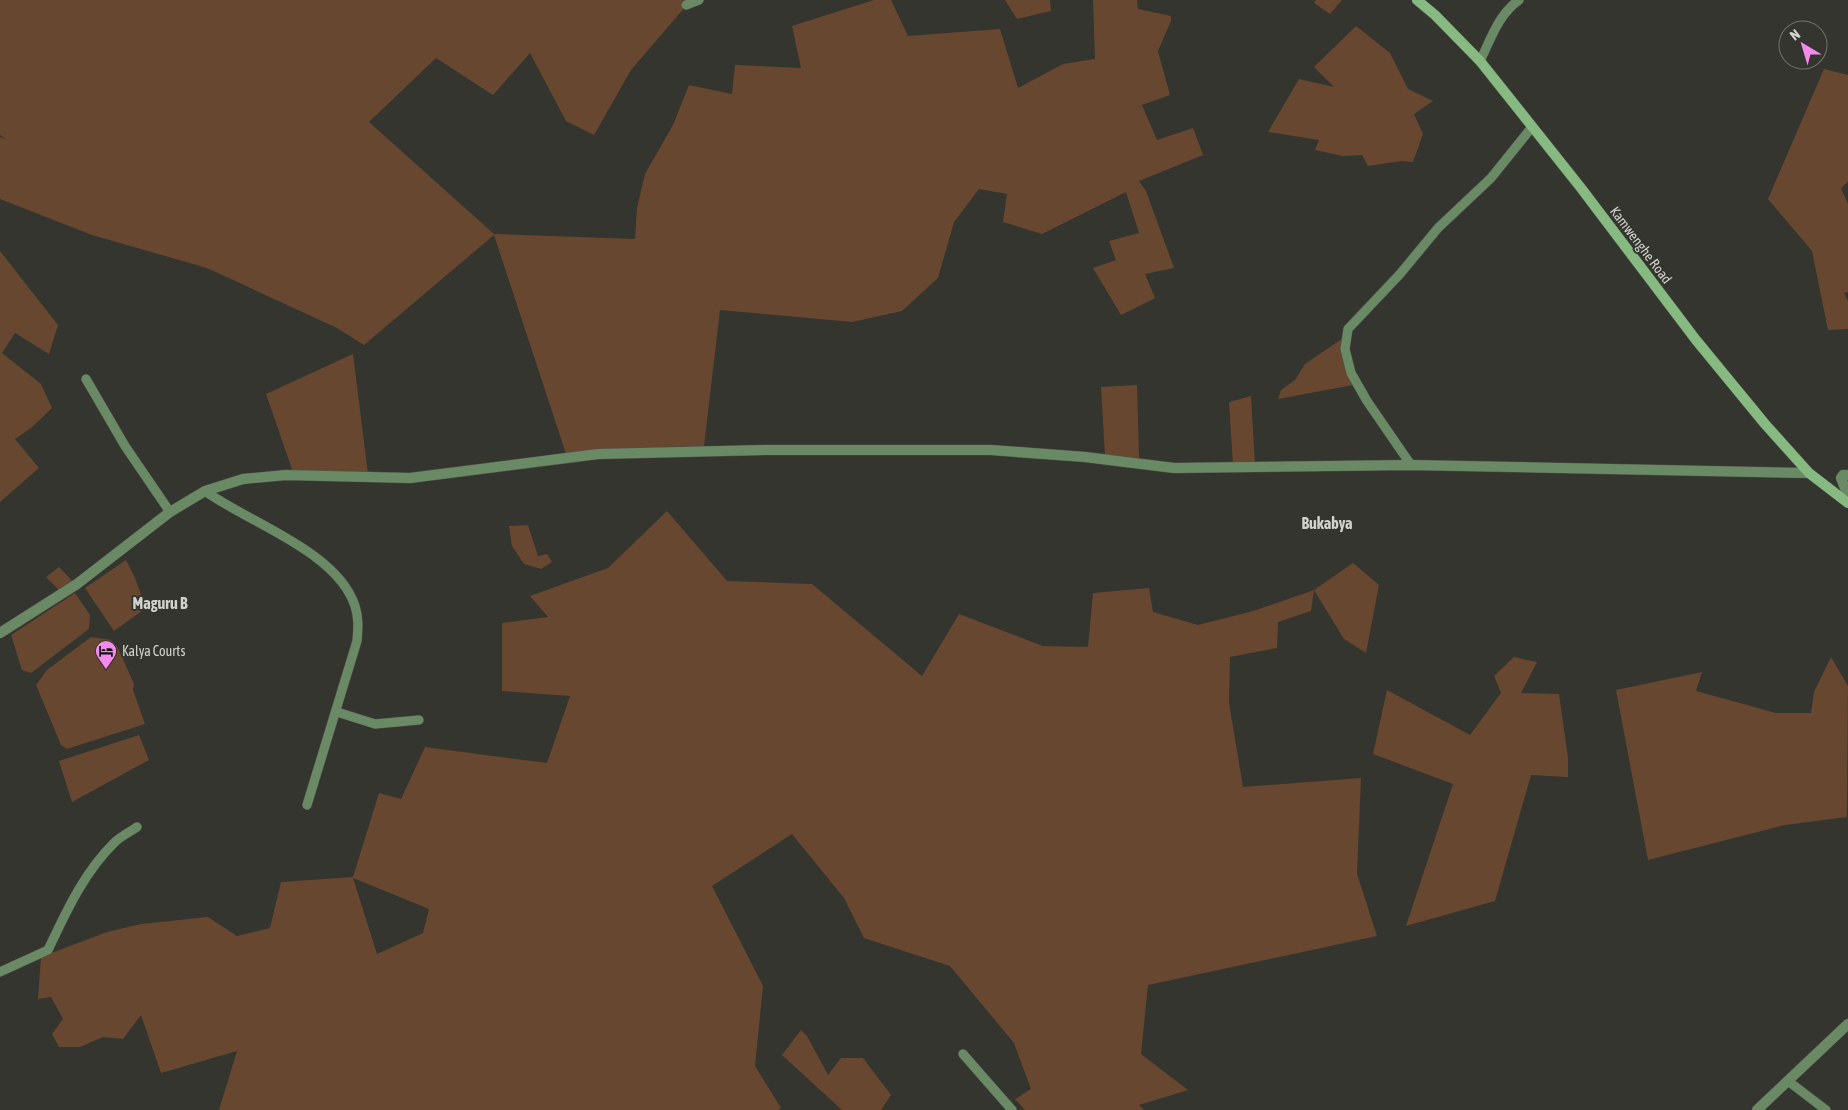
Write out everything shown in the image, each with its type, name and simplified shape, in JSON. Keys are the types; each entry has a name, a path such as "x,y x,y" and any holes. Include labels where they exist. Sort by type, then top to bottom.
{"main road":[{"name":"Kamwenghe Road","path":"1417,0 1435,15 1480,61 1696,340 1765,424 1809,472 1848,503"}],"street":[{"path":"686,5 699,0"},
{"path":"1480,61 1499,21 1510,7 1519,0"},
{"path":"1411,465 1367,401 1351,373 1345,349 1348,329 1400,274 1438,228 1491,178 1532,128"},
{"path":"86,379 125,446 170,512"},
{"path":"0,633 77,584 170,512 205,491 243,479 286,475 410,478 562,457 650,451 990,450 1085,457 1174,468 1411,465 1809,472"},
{"path":"1848,475 1843,475 1841,478 1848,496"},
{"path":"205,491 300,546 333,574 346,589 355,605 359,620 357,641 307,805"},
{"path":"336,712 375,724 419,720"},
{"path":"0,972 48,950 73,900 90,872 116,840 137,827"},
{"path":"1757,1110 1848,1024"},
{"path":"963,1054 1012,1110"},
{"path":"1788,1081 1826,1110"}],"shaded area":[{"path":"0,0 685,0 686,6 631,70 594,135 566,121 530,53 493,95 436,58 369,122 494,234 635,239 637,208 645,174 673,125 689,85 732,94 735,65 801,68 792,26 874,0 891,0 908,36 1000,29 1018,88 1063,64 1095,59 1093,0 1137,0 1138,9 1171,16 1171,21 1158,51 1170,95 1142,105 1157,140 1193,128 1203,155 1139,181 1146,191 1174,268 1145,274 1155,298 1121,315 1093,268 1116,260 1109,241 1139,233 1126,192 1042,234 1003,222 1007,194 979,189 954,222 938,278 902,311 852,322 720,310 704,446 663,447 568,460 494,235 364,345 337,328 207,268 92,235 0,199 0,137 6,140 0,135"},
{"path":"1005,0 1050,0 1051,11 1017,19"},
{"path":"1316,0 1342,0 1330,14 1314,3"},
{"path":"1356,26 1390,53 1408,89 1433,101 1414,114 1423,134 1413,162 1401,161 1368,166 1362,155 1343,156 1315,150 1319,140 1268,132 1299,79 1334,87 1314,67"},
{"path":"1824,70 1848,75 1848,182 1841,188 1848,204 1848,292 1844,293 1848,301 1848,329 1828,330 1812,251 1768,199"},
{"path":"0,251 58,325 49,354 15,333 2,353 41,384 52,408 31,428 15,439 39,468 0,502"},
{"path":"1346,336 1345,361 1353,385 1278,399 1281,390 1295,380 1305,364"},
{"path":"353,354 368,474 294,475 266,394"},
{"path":"1137,385 1139,458 1105,455 1101,387"},
{"path":"1251,396 1255,465 1233,465 1229,402"},
{"path":"667,511 727,581 812,584 922,676 959,614 1043,646 1088,647 1093,593 1149,588 1153,612 1198,625 1253,611 1314,590 1311,611 1278,622 1277,648 1230,657 1229,703 1243,787 1361,778 1357,874 1377,936 1148,985 1141,1054 1188,1090 1139,1105 1144,1110 1025,1110 1015,1099 1031,1089 1014,1043 950,966 864,938 844,898 792,834 712,886 763,986 755,1066 781,1108 778,1110 219,1110 237,1051 161,1073 141,1015 123,1039 103,1037 80,1047 59,1047 52,1034 63,1019 51,997 38,999 41,957 107,932 141,924 208,917 237,936 270,928 281,882 353,877 379,793 401,799 425,747 547,763 570,696 502,691 502,623 548,617 530,596 608,568","holes":["353,878 429,909 423,933 377,954"]},
{"path":"528,525 538,556 547,554 552,562 541,569 524,564 512,546 509,526"},
{"path":"126,560 146,608 114,631 85,588"},
{"path":"1353,563 1379,585 1366,653 1344,639 1314,590"},
{"path":"59,567 72,581 59,590 46,577"},
{"path":"75,593 90,615 89,629 31,673 22,670 11,635"},
{"path":"91,637 111,640 118,648 134,684 133,690 145,724 67,749 61,745 36,685 47,670"},
{"path":"1514,657 1537,662 1521,693 1559,694 1568,758 1568,777 1531,775 1495,901 1406,926 1453,784 1373,754 1387,690 1470,735 1501,693 1494,676"},
{"path":"1831,657 1848,686 1847,817 1785,825 1648,860 1616,690 1702,672 1696,691 1776,713 1811,713 1814,692"},
{"path":"139,735 149,760 72,802 59,761"},
{"path":"801,1030 807,1036 828,1075 841,1058 863,1058 891,1095 881,1110 842,1110 782,1055"}],"place":[{"name":"Kalya Courts","path":"106,670"}],"district":[{"name":"Bukabya","path":"1327,523"},
{"name":"Maguru B","path":"160,603"}]}
